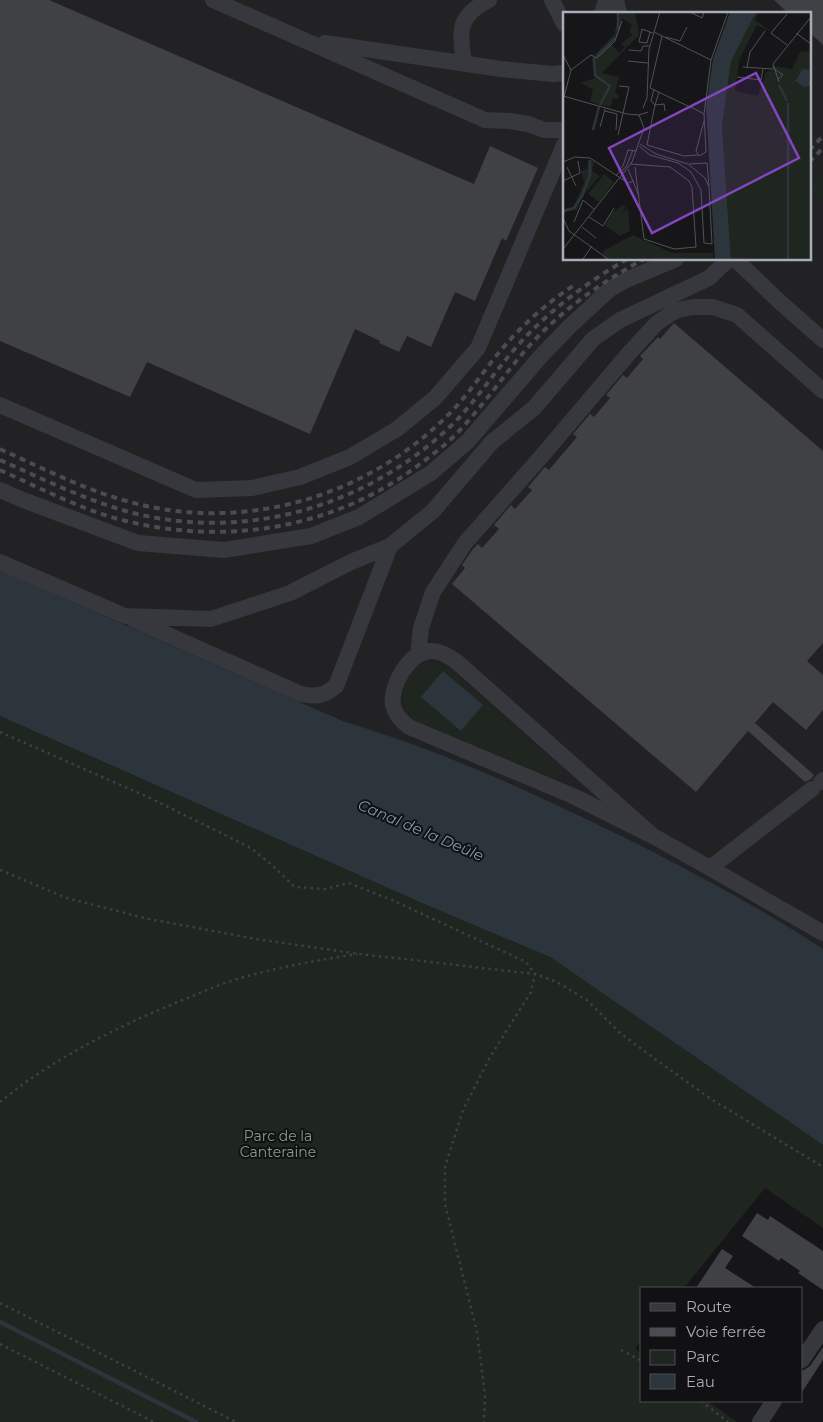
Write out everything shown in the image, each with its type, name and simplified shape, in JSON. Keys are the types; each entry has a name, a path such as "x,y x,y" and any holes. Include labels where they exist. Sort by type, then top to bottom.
{"street":[{"path":"213,0 484,120 510,121 528,124 544,130 563,130"},
{"path":"464,64 461,38 464,20 469,12 489,0"},
{"path":"552,0 563,22"},
{"path":"303,40 501,70 563,73"},
{"path":"0,405 196,490 252,488 300,477 350,457 397,429 435,398 478,348 563,147"},
{"path":"0,490 138,543 224,550 312,536 359,517 431,473 468,441 541,356 610,289 626,280 674,260"},
{"path":"125,616 211,619 290,592 351,562 390,546 433,511 492,442 534,408 593,339 620,320 709,278 728,260"},
{"path":"736,260 823,340"},
{"path":"418,655 421,628 433,592 465,543 630,352 657,323 670,314 693,307 713,307 737,315 823,390"},
{"path":"0,562 301,694 316,697 336,686 390,546"},
{"path":"653,836 448,655 428,652 418,655 408,664 395,686 393,696 396,714 404,724 572,796 653,836 823,933"},
{"path":"710,868 819,784"},
{"path":"803,1359 823,1329"},
{"path":"760,1422 773,1402"}],"path":[{"path":"0,732 150,798 251,848 295,887 325,889 349,883 392,900 526,962 535,974 531,992 490,1057 463,1110 446,1167 445,1204 477,1332 485,1396 484,1422"},
{"path":"0,870 66,898 144,918 256,939 360,954 535,974 556,982 588,1001 619,1032 711,1099 823,1167"},
{"path":"0,1102 26,1081 86,1045 156,1011 230,981 295,964 360,954"},
{"path":"0,1303 236,1422"},
{"path":"0,1344 154,1422"},
{"path":"621,1350 640,1360"},
{"path":"702,1402 728,1422"}],"shaded area":[{"path":"0,0 823,0 823,1065 0,668"}],"green space":[{"path":"823,171 823,198 810,186"},
{"path":"440,666 450,668 569,783 416,722 403,703 402,696 405,682 416,671"},
{"name":"Parc de la Canteraine","path":"0,716 431,907 550,957 823,1145 823,1228 765,1188 685,1287 640,1287 640,1343 635,1349 640,1353 640,1402 709,1402 737,1422 0,1422"}],"water":[{"name":"Canal de la Deûle","path":"0,570 345,722 448,758 549,802 695,874 823,949 823,1145 550,957 431,907 0,716"},
{"path":"443,671 483,705 461,731 421,697"}],"building":[{"path":"0,0 49,0 474,184 490,146 538,168 506,241 502,238 475,301 455,292 431,347 407,336 399,352 355,329 310,434 147,362 130,397 0,341"},
{"path":"774,0 823,0 823,45 810,33 810,12 787,12"},
{"path":"674,323 823,451 823,643 807,661 823,675 823,710 806,730 773,702 755,723 814,775 805,782 748,731 696,792 452,584 465,568 462,565 473,549 478,544 482,548 499,529 494,525 511,505 515,509 532,490 528,487 545,467 549,470 577,437 573,434 590,414 594,417 610,398 606,395 623,375 627,378 643,359 640,356 658,337 660,339"},
{"path":"757,1213 768,1220 770,1216 823,1251 823,1290 798,1273 800,1271 781,1258 779,1261 742,1236"},
{"path":"722,1249 733,1256 725,1268 754,1287 697,1287"},
{"path":"823,1347 823,1360 803,1390 803,1370 810,1366"}],"waterway":[{"path":"0,1322 196,1422"}],"railway":[{"path":"810,149 823,136"},
{"path":"810,161 823,148"},
{"path":"0,460 65,489 116,508 177,521 221,523 264,519 306,509 347,495 386,475 423,450 456,421 513,351 538,324 581,289 625,260"},
{"path":"0,470 110,517 164,528 203,532 242,531 280,526 317,517 353,503 387,486 435,453 468,422 530,345 543,332 569,308 613,277 642,260"},
{"path":"0,449 64,478 113,497 172,511 215,513 258,510 300,501 340,487 379,468 414,445 455,408 518,331 536,314 576,284"}]}
